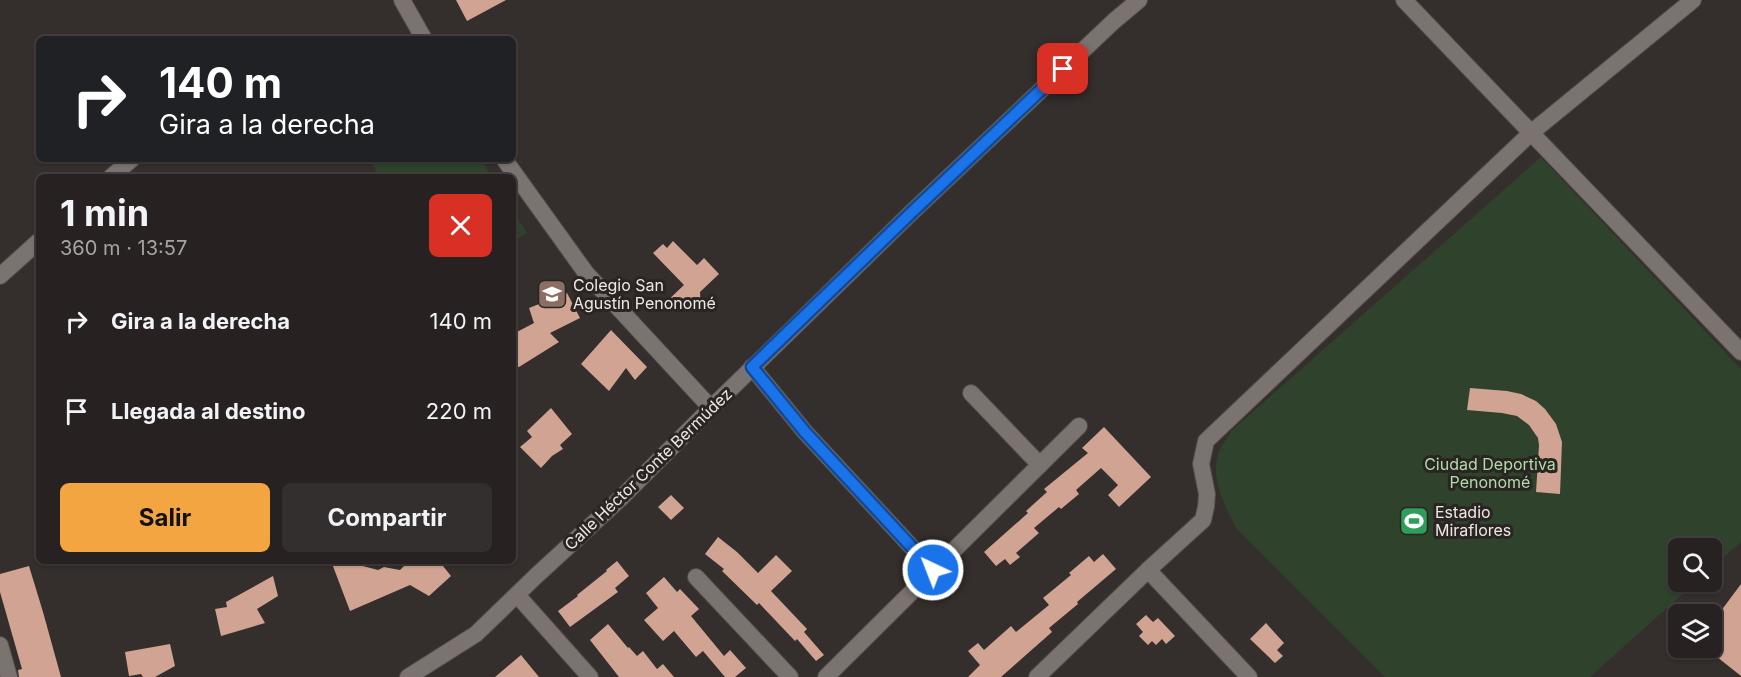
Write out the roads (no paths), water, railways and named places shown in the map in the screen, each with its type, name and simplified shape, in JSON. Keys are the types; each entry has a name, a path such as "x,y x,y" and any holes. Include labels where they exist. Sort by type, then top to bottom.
{"street":[{"path":"402,0 422,36"},
{"name":"Calle Héctor Conte Bermúdez","path":"408,677 476,634 622,497 912,212 1113,21 1139,0"},
{"path":"1404,0 1741,352"},
{"path":"1042,675 1203,520 1207,494 1201,464 1206,441 1532,132 1693,0"},
{"path":"114,174 128,162"},
{"path":"516,176 586,273 711,408"},
{"path":"0,276 36,244"},
{"path":"752,367 805,432 933,570"},
{"path":"971,393 1040,465"},
{"path":"826,677 1079,426"},
{"path":"1149,570 1249,677"},
{"path":"696,577 790,677"},
{"path":"517,595 590,677"},
{"path":"0,645 9,677"}],"place":[{"name":"Colegio San Agustín Penonomé","path":"552,294"},
{"name":"Estadio Miraflores","path":"1414,521"}],"park label":[{"name":"Ciudad Deportiva Penonomé","path":"1490,473"}]}
